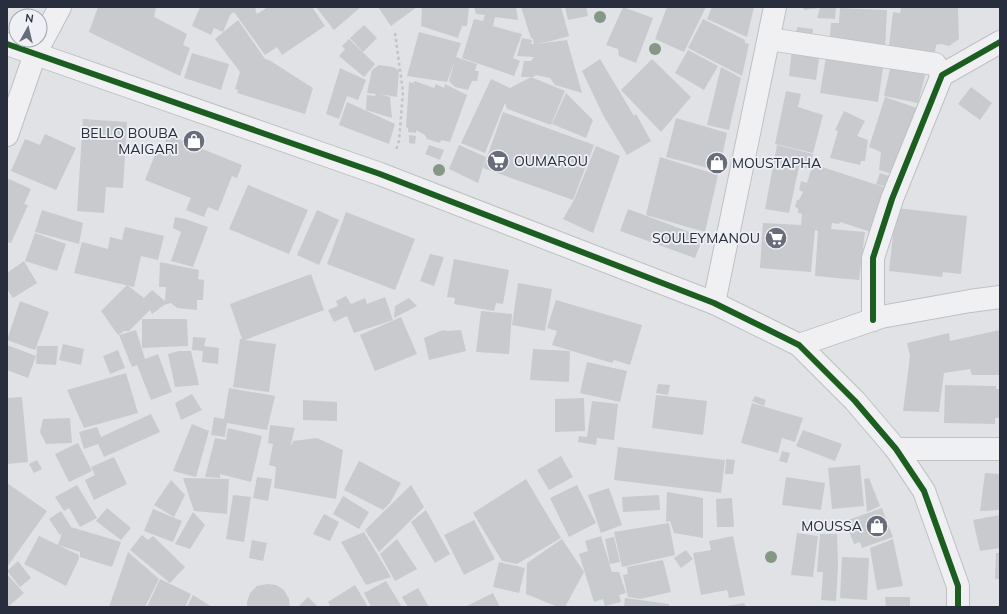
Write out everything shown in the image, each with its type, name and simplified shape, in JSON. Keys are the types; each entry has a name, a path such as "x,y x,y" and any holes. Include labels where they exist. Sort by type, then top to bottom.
{"street":[{"path":"7,134 35,54 60,7"},
{"path":"714,303 775,7"},
{"path":"769,39 935,64 942,75"},
{"path":"873,320 873,258 892,199 942,75 1000,42"},
{"path":"7,44 386,177 714,303 799,346 855,401 896,449 924,492 958,586 958,607"},
{"path":"799,346 881,317 948,305 1000,298"},
{"path":"896,449 1000,449"}],"path":[{"path":"386,177 399,141 403,92 395,33"}],"building":[{"path":"98,7 156,7 154,17 187,34 183,45 190,48 180,76 89,32"},
{"path":"200,7 258,7 255,9 257,14 268,7 312,7 325,26 282,55 277,47 265,55 234,12 230,15 223,32 214,28 211,35 192,26"},
{"path":"316,7 361,7 334,30"},
{"path":"378,7 417,7 391,26"},
{"path":"422,7 469,7 467,26 462,26 458,38 421,26"},
{"path":"474,7 516,7 518,20 495,17 493,26 522,34 513,58 520,61 514,76 462,58 474,19 483,21 485,15 476,14"},
{"path":"521,7 561,7 569,36 535,44 567,40 582,93 555,85 550,78 536,75 533,77 521,77 524,61 531,61 534,57 517,56 522,38 532,40 531,44 534,44"},
{"path":"565,7 586,7 588,16 568,20"},
{"path":"623,7 653,18 636,63 619,56 618,49 606,45"},
{"path":"667,7 706,7 684,52 655,39"},
{"path":"712,7 754,7 747,37 707,19"},
{"path":"803,7 836,7 835,19 817,18 820,8 804,10"},
{"path":"901,7 958,7 959,39 949,46 941,44 936,45 934,60 888,53 893,12 900,13"},
{"path":"840,8 887,10 885,50 829,47 831,23 839,23"},
{"path":"703,19 745,40 745,43 749,44 742,76 688,48"},
{"path":"238,20 265,59 269,60 313,88 305,114 237,93 238,90 235,89 240,72 215,39"},
{"path":"364,25 377,38 363,52 350,38"},
{"path":"797,27 813,29 811,43 795,41"},
{"path":"419,32 461,43 456,57 477,64 475,71 479,71 477,81 472,81 468,90 455,87 449,81 455,60 447,82 407,76"},
{"path":"349,39 375,64 364,77 339,56 345,49 342,46"},
{"path":"792,48 820,52 816,80 789,76"},
{"path":"688,50 718,66 704,90 675,73"},
{"path":"827,51 884,61 878,102 820,93"},
{"path":"192,53 229,64 221,90 184,78"},
{"path":"600,59 634,116 636,114 651,141 627,155 603,115 582,71"},
{"path":"652,59 691,97 661,132 621,90"},
{"path":"891,64 926,72 918,103 884,96"},
{"path":"379,65 393,67 399,70 397,97 380,94 390,97 392,118 366,110 367,95 375,96 376,94 367,93 372,70"},
{"path":"721,67 741,78 729,130 707,125"},
{"path":"340,68 366,80 358,100 347,96 339,119 326,114"},
{"path":"531,77 565,91 551,125 507,109 505,103 485,153 461,143 491,79 510,88"},
{"path":"415,81 434,88 436,84 444,88 445,84 467,95 450,142 441,140 440,143 427,139 425,135 416,130 416,133 408,132 408,128 406,127 409,82 413,83"},
{"path":"971,87 992,103 980,120 958,104"},
{"path":"786,91 801,94 798,107 823,115 813,153 775,144"},
{"path":"566,93 593,120 586,138 552,124"},
{"path":"885,97 917,108 896,175 879,170 881,152 869,147"},
{"path":"347,102 395,124 389,144 339,125"},
{"path":"844,111 865,121 857,136 868,140 865,161 861,161 860,165 830,158 838,131 835,130"},
{"path":"503,112 594,145 573,200 483,168"},
{"path":"676,118 727,133 719,171 666,157"},
{"path":"83,119 127,122 123,188 106,187 104,213 77,211"},
{"path":"45,134 76,148 56,190 11,171 25,139 40,145"},
{"path":"168,135 191,144 192,140 202,144 200,148 242,165 237,178 232,176 218,211 208,207 204,217 186,210 191,198 145,180 158,147 162,149"},
{"path":"409,135 416,136 415,144 409,143"},
{"path":"429,145 444,150 440,160 425,154"},
{"path":"459,145 486,157 478,183 449,169"},
{"path":"777,145 813,154 810,169 799,167 789,213 765,209"},
{"path":"596,146 620,156 593,233 563,219 574,200"},
{"path":"660,157 718,175 705,232 646,215"},
{"path":"813,164 890,189 874,233 840,222 839,224 832,223 831,229 865,232 859,280 815,276 818,231 815,230 811,272 760,268 763,223 801,225 802,214 798,213 798,208 795,207 797,200 799,200 803,192 799,190 801,181 807,183"},
{"path":"880,173 895,178 891,188 876,184"},
{"path":"9,179 31,189 24,204 28,205 11,243 7,242 7,183"},
{"path":"248,185 308,210 289,254 229,229"},
{"path":"896,208 967,216 961,274 943,272 942,277 889,271"},
{"path":"628,209 703,237 695,258 620,231"},
{"path":"42,210 83,223 79,244 35,232"},
{"path":"317,210 339,220 319,265 297,255"},
{"path":"346,212 415,239 395,290 327,264"},
{"path":"175,217 208,227 193,267 171,261 181,232 173,228"},
{"path":"125,227 164,236 158,260 141,256 134,287 74,273 82,242 108,249 110,237 122,240"},
{"path":"35,233 66,244 57,271 25,261"},
{"path":"430,254 444,257 434,286 420,281"},
{"path":"454,259 509,270 503,304 496,303 494,311 454,304 455,298 447,297"},
{"path":"24,261 37,283 13,298 7,289 7,273"},
{"path":"160,262 199,270 198,279 204,280 203,300 197,300 197,310 177,308 171,303 164,305 152,314 150,310 129,331 124,331 118,335 101,311 127,285 144,298 152,290 165,301 166,287 159,287"},
{"path":"311,274 324,310 245,340 276,344 269,392 233,387 240,339 242,339 230,304"},
{"path":"518,283 552,289 545,331 512,325"},
{"path":"346,296 351,304 365,298 367,304 385,297 393,320 354,333 347,316 334,322 328,310 338,306 336,301"},
{"path":"409,298 417,306 394,318 395,306"},
{"path":"556,300 642,325 630,365 614,360 612,363 552,345 557,331 547,328"},
{"path":"20,301 49,312 35,350 7,340"},
{"path":"481,311 512,314 509,354 476,352"},
{"path":"401,317 417,354 375,371 360,335"},
{"path":"142,319 187,319 188,346 142,348"},
{"path":"136,330 145,359 158,354 172,392 151,400 137,365 132,367 119,335"},
{"path":"443,330 461,330 466,351 429,360 424,338"},
{"path":"1000,330 1000,375 972,375 970,369 944,373 939,412 903,411 910,356 907,343 949,333 950,341"},
{"path":"193,337 206,338 204,346 219,348 218,364 202,362 203,351 192,350"},
{"path":"63,344 84,349 81,365 59,360"},
{"path":"7,345 36,356 28,378 7,370"},
{"path":"37,346 58,346 56,365 36,364"},
{"path":"533,349 570,351 569,382 530,380"},
{"path":"118,350 125,368 110,374 103,356"},
{"path":"179,351 191,351 199,385 175,387 168,354"},
{"path":"587,362 627,371 620,402 580,393"},
{"path":"126,373 138,413 84,428 67,390"},
{"path":"658,384 670,385 668,395 656,393"},
{"path":"945,385 996,386 996,389 1000,389 1000,418 995,418 995,424 944,423"},
{"path":"229,388 275,396 267,430 227,423 225,437 211,435 214,417 224,419"},
{"path":"192,394 202,410 181,420 175,403"},
{"path":"656,395 707,401 703,435 652,428"},
{"path":"755,396 766,400 764,406 752,401"},
{"path":"22,397 28,462 7,464 7,398"},
{"path":"584,398 585,431 555,432 555,399"},
{"path":"303,400 337,402 337,421 303,420"},
{"path":"592,401 618,404 614,440 597,438 596,445 578,442 579,436 587,437"},
{"path":"752,403 803,418 795,442 782,438 778,453 741,443"},
{"path":"151,414 160,432 104,457 98,444 84,449 79,432 97,427 101,437"},
{"path":"70,418 72,443 46,444 40,432 43,419"},
{"path":"192,424 209,431 196,477 173,471"},
{"path":"270,425 295,428 291,446 293,441 317,438 343,450 336,499 274,488 276,467 269,465 273,444 268,443"},
{"path":"228,428 262,436 251,482 220,474 220,478 205,477 215,438 226,440"},
{"path":"803,430 842,444 835,461 796,446"},
{"path":"78,443 92,471 69,482 55,454"},
{"path":"618,447 725,460 721,493 614,480"},
{"path":"782,451 790,453 787,463 779,461"},
{"path":"561,456 573,477 549,490 537,470"},
{"path":"114,457 127,484 94,500 85,480 95,475 91,467"},
{"path":"726,459 735,460 733,474 725,474"},
{"path":"37,460 42,469 34,473 29,464"},
{"path":"359,461 401,483 390,503 383,510 344,490"},
{"path":"860,465 864,506 832,509 828,468"},
{"path":"985,473 1000,474 1000,510 980,511"},
{"path":"257,477 272,479 268,501 253,498"},
{"path":"786,477 825,483 821,510 782,505"},
{"path":"183,478 229,479 227,514 194,511"},
{"path":"869,478 880,506 867,512 864,479"},
{"path":"526,479 561,538 517,564 502,561 473,513"},
{"path":"171,480 185,495 174,517 154,505"},
{"path":"7,483 47,511 7,567"},
{"path":"77,485 97,518 80,527 69,508 64,511 55,497"},
{"path":"411,485 424,507 379,552 365,530"},
{"path":"577,485 596,523 569,537 550,498"},
{"path":"609,488 622,525 601,533 588,495"},
{"path":"667,492 703,498 703,538 674,533 670,521 666,522"},
{"path":"233,495 251,497 244,542 226,539"},
{"path":"659,495 660,510 623,512 622,497"},
{"path":"343,496 369,512 359,529 333,514"},
{"path":"732,498 734,527 717,527 716,499"},
{"path":"107,508 131,528 121,540 96,521"},
{"path":"882,508 893,537 862,548 860,542 854,544 845,521"},
{"path":"153,509 182,521 173,542 144,531"},
{"path":"426,510 450,554 435,563 411,522"},
{"path":"61,511 71,527 121,542 112,567 80,557 80,552 58,545 62,533 60,535 49,519"},
{"path":"193,512 205,525 190,549 175,544"},
{"path":"324,514 339,522 330,541 313,534"},
{"path":"1000,515 1000,548 980,551 973,520"},
{"path":"474,520 495,559 464,575 444,535"},
{"path":"669,523 675,555 622,567 614,532"},
{"path":"364,532 391,577 366,585 341,542"},
{"path":"797,533 818,536 813,577 791,575"},
{"path":"820,534 837,534 838,566 836,601 821,600 823,572 817,572"},
{"path":"142,535 148,540 153,536 185,567 170,583 130,550"},
{"path":"39,536 79,555 77,563 66,586 24,564"},
{"path":"601,536 612,572 619,572 626,593 619,595 621,602 605,606 603,599 594,602 579,554 588,551 585,541"},
{"path":"733,536 745,595 729,598 727,590 701,595 693,553 711,550 709,541"},
{"path":"614,537 620,562 610,564 605,539"},
{"path":"397,539 417,569 395,581 380,554"},
{"path":"562,539 584,572 565,607 558,607 526,594 527,563"},
{"path":"893,539 903,586 877,590 870,548"},
{"path":"252,540 267,543 263,561 249,558"},
{"path":"686,550 693,559 681,568 674,558"},
{"path":"128,552 159,579 145,607 109,607"},
{"path":"996,553 1000,553 1000,579 995,579"},
{"path":"842,557 869,558 867,600 840,598"},
{"path":"663,560 671,592 640,599 628,597 623,575 628,574 627,567"},
{"path":"18,561 31,578 20,587 7,571"},
{"path":"499,562 525,568 519,593 493,587"},
{"path":"7,574 24,593 8,607 7,607"},
{"path":"160,579 191,594 185,607 147,607"},
{"path":"386,581 402,607 371,607 364,593"},
{"path":"267,584 276,585 284,590 289,599 290,607 247,607 250,593 257,586"},
{"path":"355,585 367,605 364,607 331,607 328,602"},
{"path":"418,588 429,607 408,607 402,597"},
{"path":"493,593 500,607 465,607"},
{"path":"193,595 212,607 187,607"},
{"path":"308,597 318,607 298,607"},
{"path":"885,597 910,597 910,607 886,607"},
{"path":"625,598 669,604 669,607 624,607"},
{"path":"744,603 746,607 727,607 727,606"}],"cycle path":[{"path":"873,320 873,258 892,199 942,75 1000,42"},
{"path":"7,44 380,174 714,303 799,345 855,401 896,449 924,491 958,586 958,607"}],"place":[{"name":"BELLO BOUBA MAIGARI","path":"194,141"},
{"name":"OUMAROU","path":"498,161"},
{"name":"MOUSTAPHA","path":"717,163"},
{"name":"SOULEYMANOU","path":"776,238"},
{"name":"MOUSSA","path":"877,526"}]}
